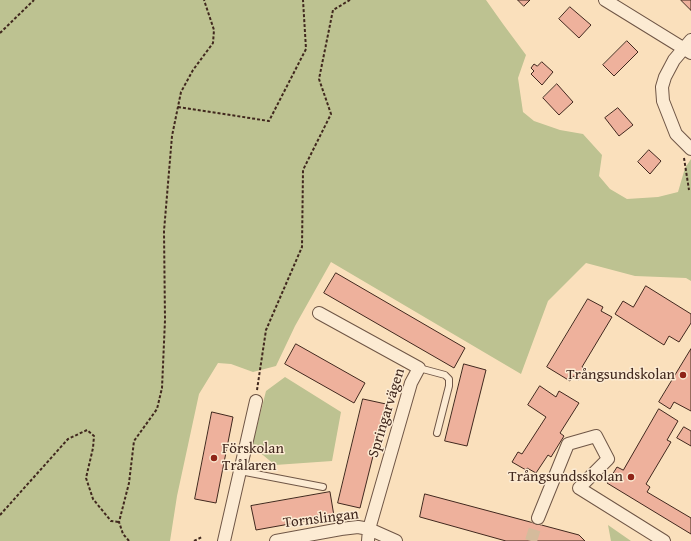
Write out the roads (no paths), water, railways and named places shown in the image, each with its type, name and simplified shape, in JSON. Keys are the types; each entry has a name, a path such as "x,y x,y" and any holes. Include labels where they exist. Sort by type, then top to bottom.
{"street":[{"path":"605,0 688,47 674,60 665,77 662,87 663,101 676,134 687,152"},
{"name":"Springarvägen","path":"319,313 419,368 411,382 369,535"},
{"path":"224,541 256,401"},
{"path":"538,518 568,444 596,436 608,459 579,488 664,541"},
{"name":"Tornslingan","path":"276,541 358,527 369,535 396,541"}],"lane":[{"path":"419,368 445,375 450,379 436,433"},
{"path":"240,471 323,487"}],"tunnel":[{"path":"531,541 538,518"}],"place":[{"name":"Trångsundskolan","path":"683,375"},
{"name":"Förskolan Trålaren","path":"214,458"},
{"name":"Trångsundsskolan","path":"631,477"}]}
